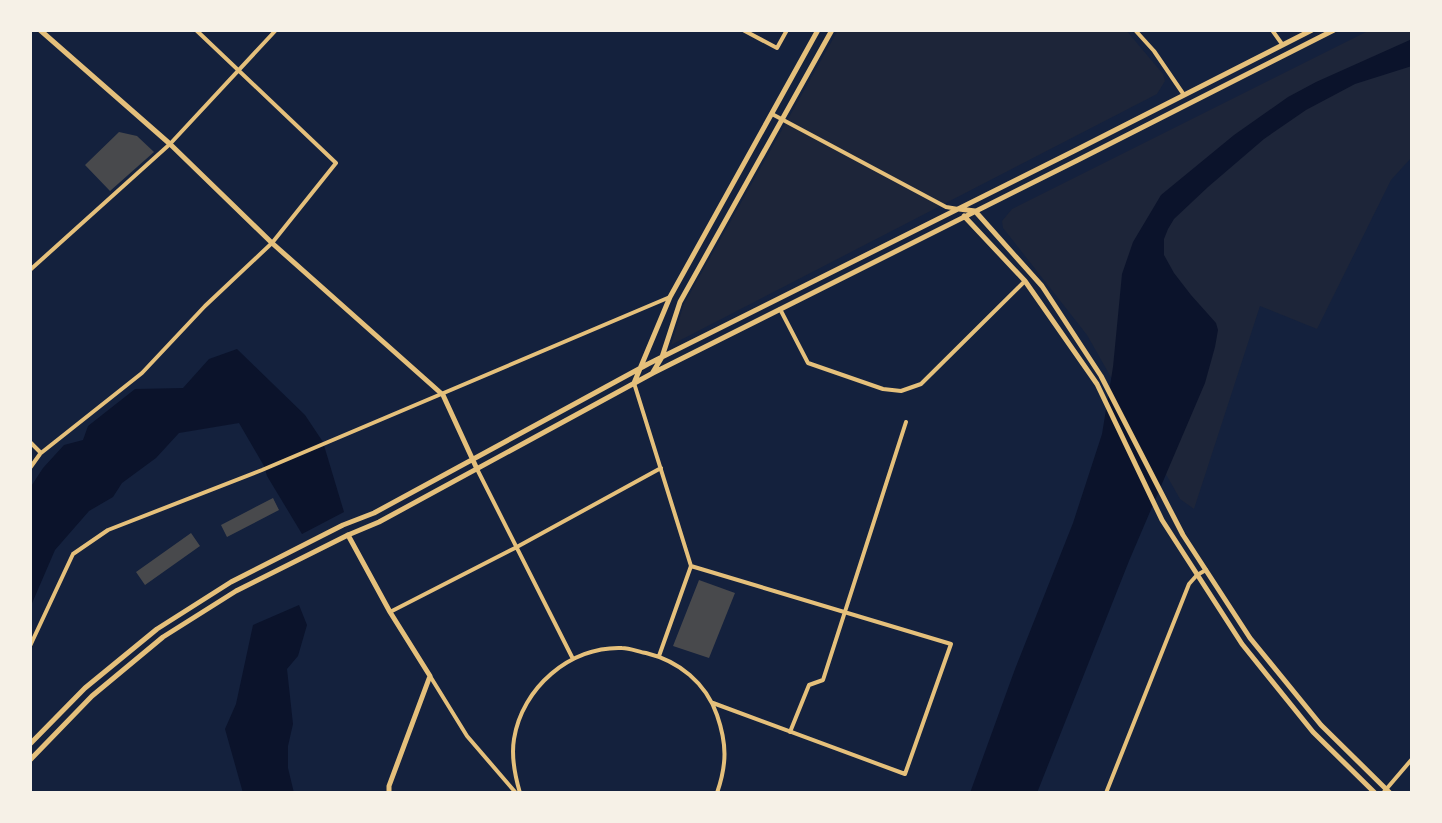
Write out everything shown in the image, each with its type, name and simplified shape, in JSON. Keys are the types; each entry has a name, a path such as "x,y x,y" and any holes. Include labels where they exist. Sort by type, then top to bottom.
{"main road":[{"path":"40,30 170,144 272,243 443,395 477,469"},
{"path":"634,383 670,297 818,30"},
{"path":"653,373 662,357 680,302 832,30"},
{"path":"30,744 85,688 157,629 231,582 343,525 374,513 640,368 1312,30"},
{"path":"30,760 92,696 163,637 236,591 379,522 653,373 1334,30"},
{"path":"958,209 975,211 1042,286 1101,376 1183,535 1250,638 1321,725 1386,792"},
{"path":"958,209 1025,281 1097,384 1162,520 1242,644 1304,721 1375,793"},
{"path":"348,535 390,612 430,676 389,793"}],"street":[{"path":"30,468 41,453 142,373 205,306 272,243 336,163 196,30"},
{"path":"30,270 170,144 276,30"},
{"path":"743,30 777,48 787,30"},
{"path":"1135,30 1154,51 1184,95"},
{"path":"1272,30 1282,45"},
{"path":"772,114 946,207 958,209"},
{"path":"780,309 808,363 883,389 901,391 921,384 1025,281"},
{"path":"30,646 73,554 108,530 443,395 670,297"},
{"path":"634,383 691,566 659,656"},
{"path":"790,732 809,685 823,680 906,422"},
{"path":"30,442 41,453"},
{"path":"390,612 661,468"},
{"path":"477,469 573,659"},
{"path":"691,566 951,644 905,774 713,703"},
{"path":"1106,793 1189,584 1206,570"},
{"path":"518,793 514,773 514,739 524,706 545,679 573,659 598,650 624,648 659,656 675,664 697,681 713,703 724,737 724,774 717,793"},
{"path":"430,676 467,736 518,793"},
{"path":"1386,792 1412,759"}],"shaded area":[{"path":"838,30 1126,30 1163,74 1165,81 1157,94 671,345 684,304"},
{"path":"1370,30 1412,30 1412,157 1391,180 1317,329 1260,306 1194,509 1180,499 1087,335 1003,228 1002,221 1012,209"},
{"path":"1412,39 1412,66 1355,84 1306,110 1264,139 1208,187 1174,219 1168,229 1164,239 1164,255 1174,273 1216,323 1218,330 1205,383 1129,561 1037,793 970,793 1073,523 1102,434 1113,367 1122,274 1133,242 1161,195 1234,135 1288,97"},
{"path":"237,349 305,415 323,442 344,512 302,534 239,423 179,433 156,458 122,483 113,497 89,511 55,550 30,608 30,488 43,468 64,445 83,440 88,426 135,389 183,388 209,359"},
{"path":"299,605 307,625 298,656 287,669 293,724 288,746 288,768 294,793 243,793 225,729 236,704 253,625"}],"building":[{"path":"119,132 137,136 154,152 110,191 85,165"},
{"path":"273,498 279,510 227,537 221,525"},
{"path":"191,533 200,546 145,585 136,572"},
{"path":"699,580 735,593 709,658 673,646"}]}
